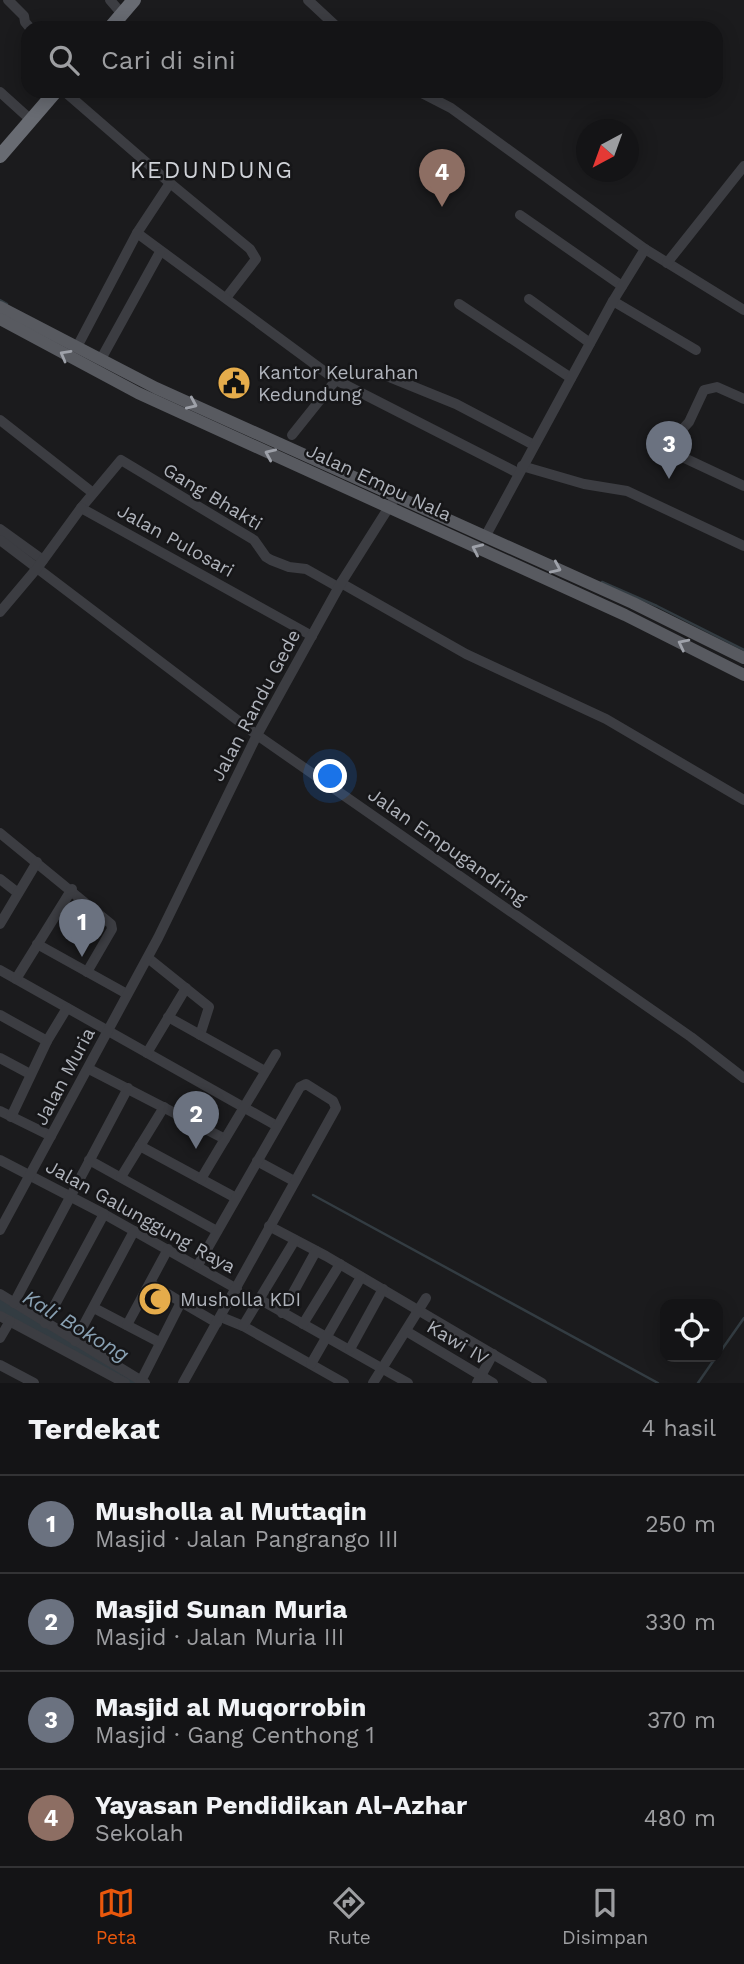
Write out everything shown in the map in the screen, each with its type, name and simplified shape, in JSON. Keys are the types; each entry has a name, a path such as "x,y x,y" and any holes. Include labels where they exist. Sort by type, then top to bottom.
{"highway":[{"path":"116,21 134,0"},
{"path":"0,156 50,98"}],"main road":[{"name":"Jalan Empu Nala","path":"0,307 103,354 134,384"},
{"name":"Jalan Empu Nala","path":"0,319 388,509 625,615 744,676"},
{"name":"Jalan Empu Nala","path":"154,394 487,533 744,658"}],"street":[{"path":"8,0 25,17 25,21"},
{"path":"110,0 122,14"},
{"path":"308,0 330,21"},
{"path":"0,92 31,120"},
{"path":"72,98 250,249 256,259 226,298"},
{"path":"432,98 451,108 645,249 744,310"},
{"path":"667,263 744,166"},
{"path":"79,343 137,233 170,183"},
{"path":"520,215 622,286"},
{"path":"137,233 336,380 520,470 627,491 744,546"},
{"path":"487,533 613,301 645,249"},
{"path":"103,354 160,252"},
{"path":"529,299 590,343"},
{"path":"613,301 696,349"},
{"path":"459,304 571,378"},
{"path":"387,376 456,404 534,445"},
{"path":"292,435 336,380"},
{"path":"744,399 718,387 704,390 689,422 678,433 675,452 744,486"},
{"path":"0,420 93,493"},
{"name":"Gang Bhakti","path":"81,508 121,460 254,540 271,561 289,567 304,568 340,585"},
{"name":"Jalan Randu Gede","path":"158,938 259,731 340,585 396,496"},
{"path":"0,612 81,508"},
{"name":"Jalan Pulosari","path":"81,508 312,636"},
{"path":"0,529 40,563"},
{"name":"Jalan Empugandring","path":"0,540 40,563 259,731 680,1029 744,1078"},
{"path":"340,585 466,654 606,719 744,800"},
{"path":"0,832 111,924 111,929 87,972"},
{"path":"0,924 37,862"},
{"path":"0,879 18,893"},
{"path":"16,979 72,890"},
{"name":"Jalan Muria","path":"0,1230 158,938"},
{"path":"37,944 127,994"},
{"path":"148,958 209,1007 200,1035"},
{"path":"0,970 277,1126"},
{"path":"146,1053 187,988"},
{"path":"11,1117 30,1074 66,1008"},
{"path":"0,1015 47,1041"},
{"path":"168,1017 265,1071"},
{"path":"201,1179 276,1054"},
{"path":"0,1058 30,1074"},
{"path":"89,1069 225,1139"},
{"path":"183,1383 336,1105 333,1101 304,1084 198,1265"},
{"path":"14,1303 128,1088"},
{"path":"121,1177 164,1107"},
{"path":"0,1111 51,1136"},
{"path":"140,1146 236,1198"},
{"name":"Jalan Galunggung Raya","path":"0,1160 198,1265 237,1289"},
{"path":"89,1160 217,1231"},
{"path":"257,1161 294,1181"},
{"path":"44,1323 104,1214"},
{"path":"269,1226 340,1264 542,1383"},
{"path":"75,1341 134,1231"},
{"path":"243,1326 295,1240"},
{"path":"127,1325 168,1249"},
{"path":"282,1313 316,1251"},
{"path":"303,1324 340,1264"},
{"path":"311,1364 361,1277"},
{"path":"150,1283 219,1320 243,1326 344,1383"},
{"path":"350,1349 383,1289"},
{"path":"0,1294 143,1382 159,1342 181,1302"},
{"path":"373,1383 426,1298"},
{"path":"258,1299 408,1383"},
{"path":"94,1308 159,1342"},
{"path":"0,1338 5,1318 125,1383"},
{"name":"Kawi IV","path":"406,1331 479,1379 493,1383"},
{"path":"479,1379 493,1354"},
{"path":"0,1365 34,1383"},
{"path":"100,1383 106,1372"}],"waterway":[{"path":"0,300 7,304"},
{"path":"602,582 657,606 744,650"},
{"path":"313,1195 658,1383"},
{"name":"Kali Bokong","path":"0,1305 131,1383"},
{"path":"723,1348 744,1318"},
{"path":"698,1383 713,1362"}],"place":[{"name":"Yayasan Pendidikan Al-Azhar","path":"442,207"},
{"name":"Kantor Kelurahan Kedundung","path":"234,383"},
{"name":"Masjid al Muqorrobin","path":"669,479"},
{"name":"Musholla al Muttaqin","path":"82,957"},
{"name":"Masjid Sunan Muria","path":"196,1149"},
{"name":"Musholla KDI","path":"155,1299"}],"district":[{"name":"KEDUNDUNG","path":"212,170"}]}
